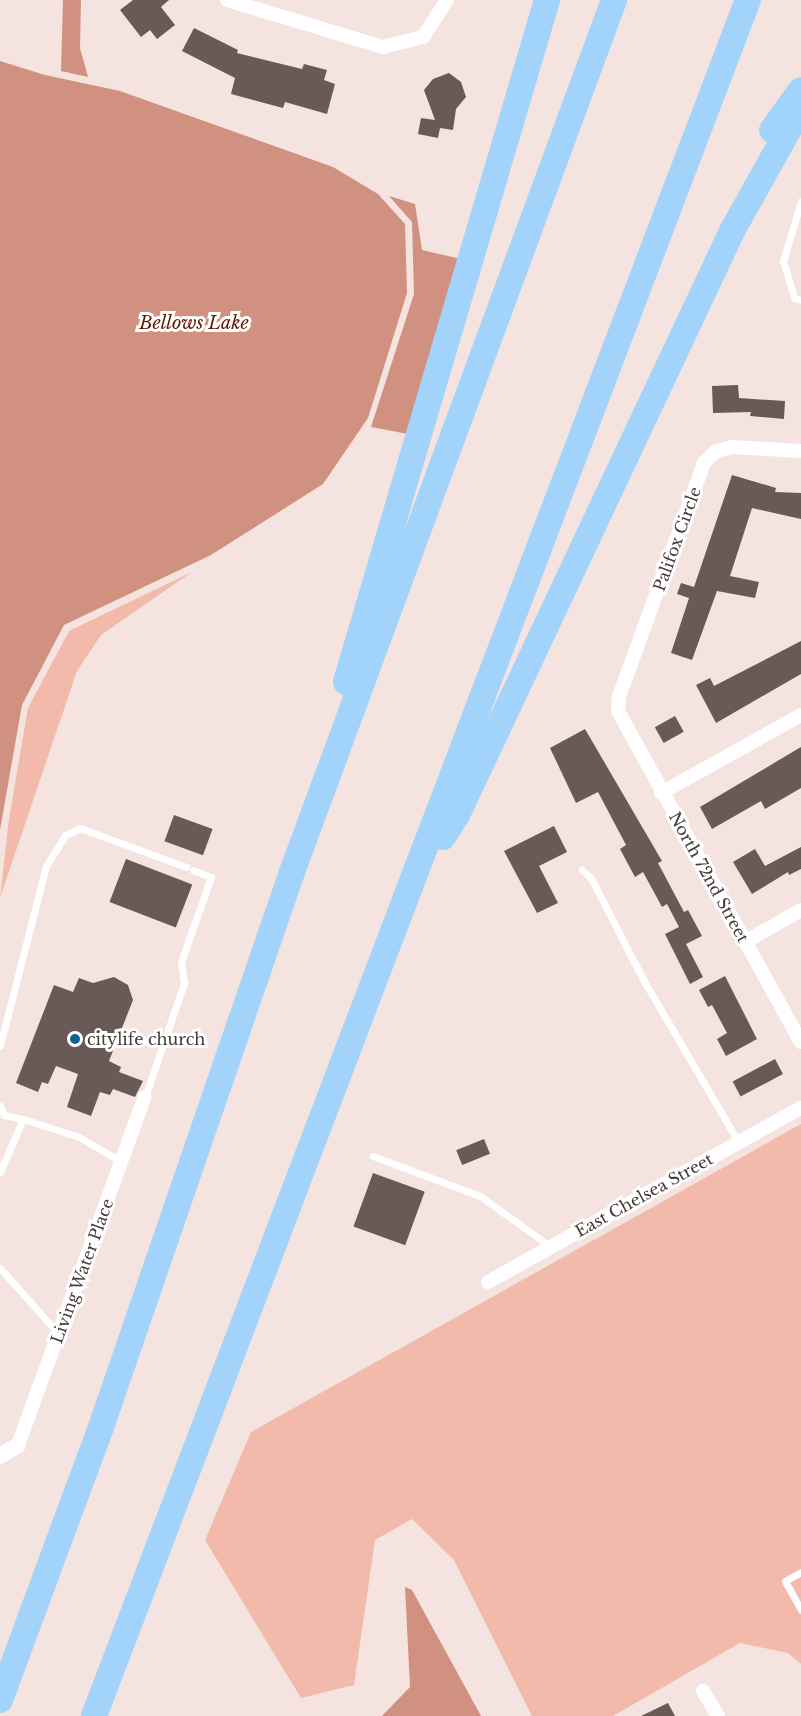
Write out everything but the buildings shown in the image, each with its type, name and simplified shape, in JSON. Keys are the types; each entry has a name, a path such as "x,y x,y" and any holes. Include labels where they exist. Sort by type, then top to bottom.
{"highway":[{"path":"292,872 413,447 547,0"},
{"path":"0,1700 100,1430 292,872 614,0"},
{"path":"96,1713 748,0"},
{"path":"413,883 457,815 732,231 775,122 801,90"},
{"path":"732,231 793,122 801,117"}],"street":[{"path":"227,0 383,47 423,37 447,0"},
{"name":"Palifox Circle","path":"618,711 619,697 704,463 715,452 732,447 801,451"},
{"name":"North 72nd Street","path":"618,711 661,793 801,1042"},
{"path":"661,793 801,715"},
{"path":"745,942 801,910"},
{"name":"Living Water Place","path":"18,1445 146,1097"},
{"name":"East Chelsea Street","path":"488,1282 801,1108"},
{"path":"0,1456 18,1445"},
{"path":"703,1691 718,1716"}],"lane":[{"path":"801,201 783,261 794,298 801,300"},
{"path":"0,1046 46,866 65,835 80,828 211,877 182,962 184,983 146,1097"},
{"path":"582,870 591,878 644,981 739,1143"},
{"path":"0,1106 4,1115 79,1137 122,1162"},
{"path":"0,1172 23,1119"},
{"path":"373,1156 480,1196 551,1247"},
{"path":"0,1268 59,1334"},
{"path":"801,1572 784,1581 801,1610"}],"shaded area":[{"path":"192,572 101,635 77,671 0,898 9,819 28,708 69,631"},
{"path":"801,1124 801,1664 788,1653 740,1643 613,1716 532,1716 454,1560 412,1519 375,1540 354,1685 301,1698 205,1540 251,1432"}],"water":[{"path":"63,0 81,0 80,48 88,77 61,71"},
{"name":"Bellows Lake","path":"0,61 45,75 120,91 333,167 378,194 405,224 407,293 368,418 323,484 211,555 64,625 22,705 0,830"},
{"path":"389,196 415,204 422,250 461,259 408,434 371,427 414,294 412,222"},
{"path":"405,1587 412,1590 481,1716 382,1716 410,1687"}],"place":[{"name":"citylife church","path":"75,1039"}]}
